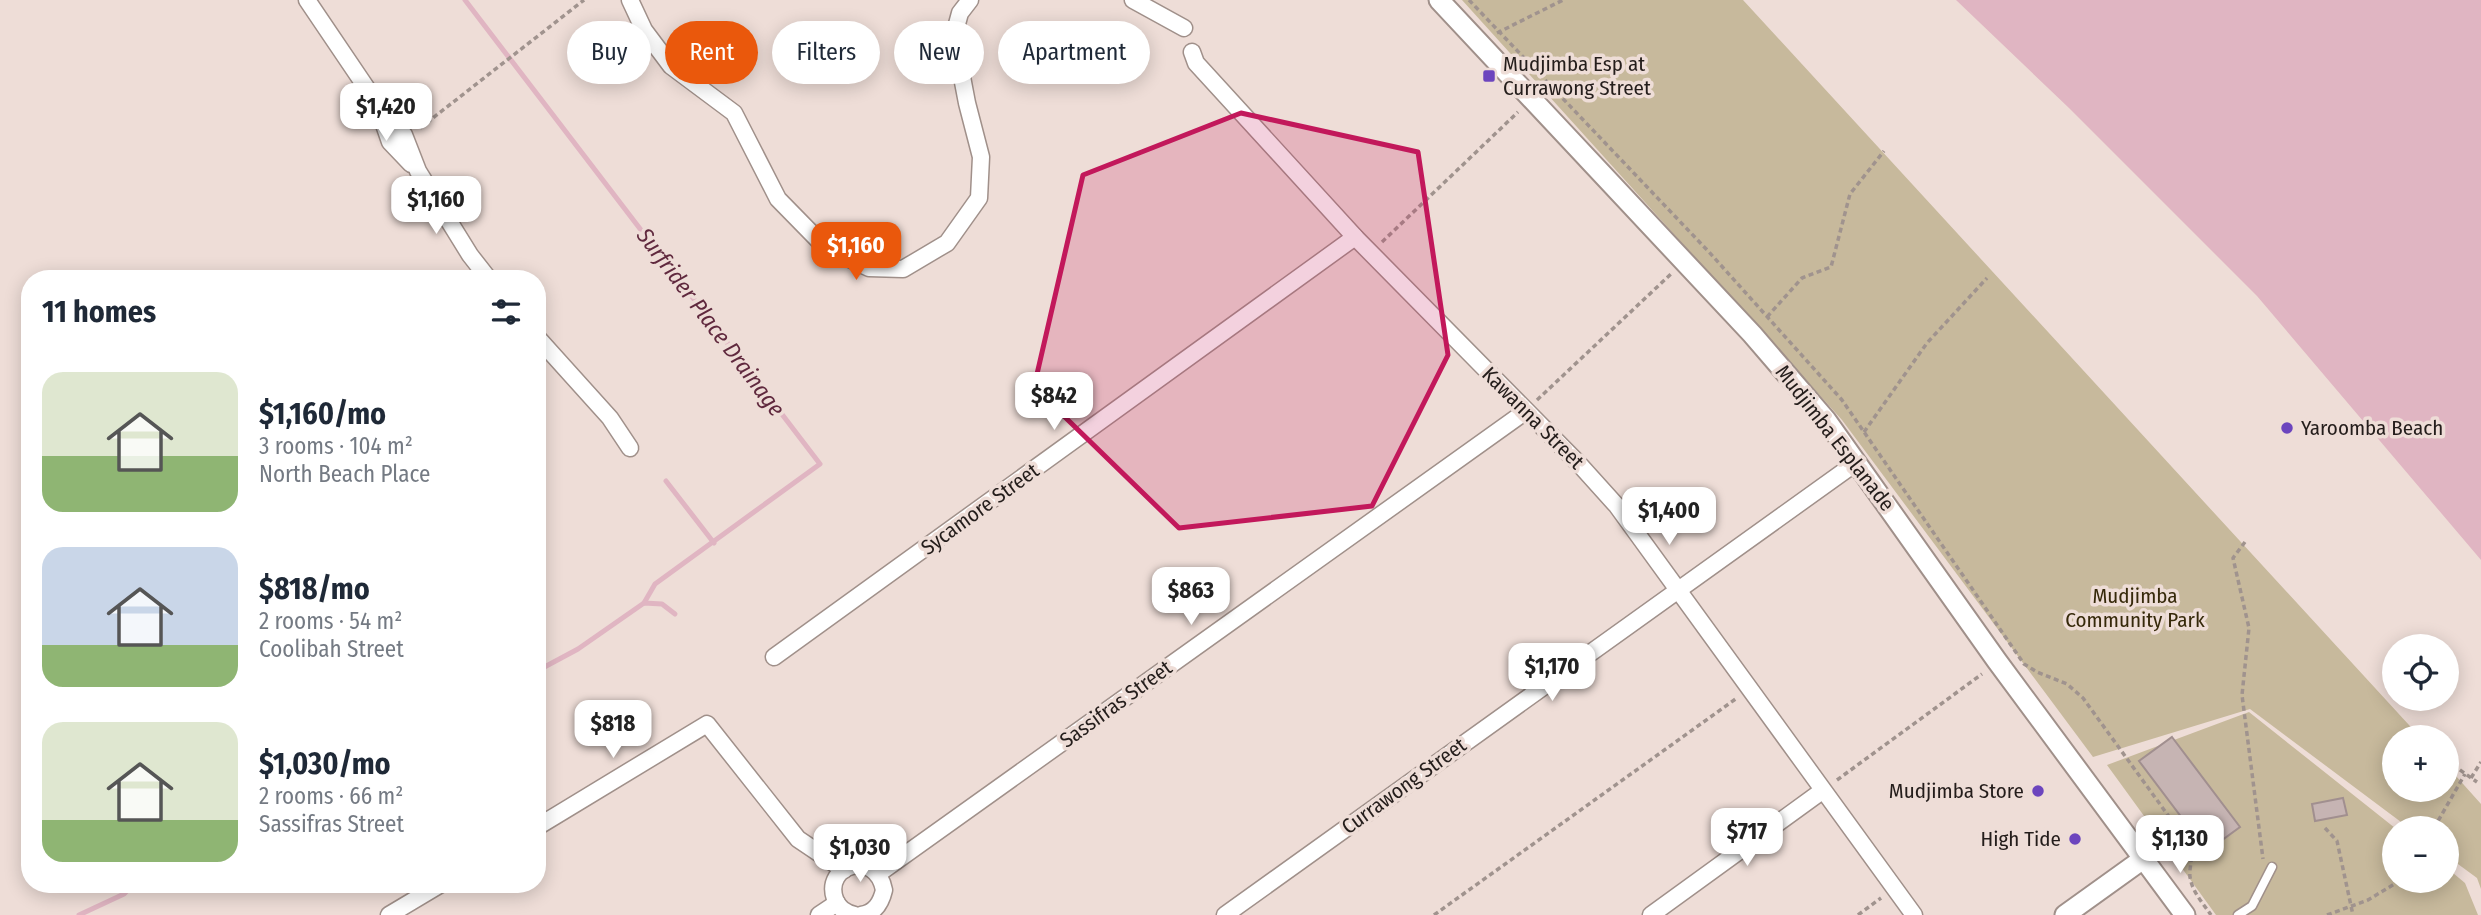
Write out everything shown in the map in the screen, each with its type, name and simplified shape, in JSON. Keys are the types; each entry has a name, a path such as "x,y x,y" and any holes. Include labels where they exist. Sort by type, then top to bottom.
{"street":[{"path":"307,0 376,102 390,142 418,171 482,270"},
{"path":"629,0 644,30 671,66 734,113 778,199 826,248 869,268 904,269 947,243 979,198 981,157 954,35 960,13 970,0"},
{"path":"1133,0 1184,28"},
{"name":"Mudjimba Esplanade","path":"1439,0 1752,334 1826,420 1997,661 2185,915"},
{"name":"Kawanna Street","path":"1192,52 1196,63 1355,237 1580,465 1617,506 1914,915"},
{"name":"Sycamore Street","path":"774,657 1355,237"},
{"path":"546,347 610,418 630,448"},
{"name":"Sassifras Street","path":"878,874 1525,411"},
{"name":"Currawong Street","path":"1225,915 1678,590 1852,455"},
{"path":"546,822 707,724 798,839 844,870"},
{"path":"1651,915 1822,791"},
{"path":"2065,915 2143,859"},
{"path":"860,865 869,867 878,874 884,890 882,899 867,914 848,913 837,903 833,886 844,870 860,865"},
{"path":"388,915 426,893"},
{"path":"819,915 837,903"}],"lane":[{"path":"2238,915 2252,906 2272,867"}],"path":[{"path":"420,128 584,0"},
{"path":"1481,45 1498,32 1563,0"},
{"path":"1371,253 1532,99"},
{"path":"1752,334 1802,278 1831,267 1850,194 1884,151"},
{"path":"1525,411 1684,262"},
{"path":"1852,455 1864,431 1927,343 1987,278"},
{"path":"2245,542 2233,558 2249,628 2242,695 2263,859 2272,867"},
{"path":"1822,791 1982,674"},
{"path":"1434,915 1749,689"},
{"path":"2471,778 2481,762"},
{"path":"2459,770 2477,782"},
{"path":"2441,816 2465,774"},
{"path":"2325,828 2337,841 2353,915"},
{"path":"1858,915 1895,889"},
{"path":"2327,915 2382,890"}],"highlighted area":[{"path":"1241,113 1418,152 1448,355 1372,506 1179,528 1034,387 1083,175"}],"green space":[{"name":"Mudjimba Community Park","path":"1462,0 1743,0 2382,696 2382,711 2396,711 2409,725 2382,725 2382,802 2459,802 2459,779 2481,804 2481,889 2477,878 2459,865 2459,816 2393,816 2250,709 2093,757 1842,420"},
{"path":"2249,712 2382,818 2382,893 2459,893 2459,878 2465,883 2478,915 2216,915 2107,765"}],"shaded area":[{"path":"1956,0 2481,0 2481,560 2257,296 2069,108"}],"building":[{"path":"2172,737 2240,827 2207,851 2139,761"},
{"path":"2343,798 2347,815 2315,821 2312,804"}],"waterway":[{"name":"Surfrider Place Drainage","path":"465,0 820,464 655,584 644,603"},
{"path":"666,481 714,543"},
{"path":"546,666 578,649 644,603 662,604 675,614"},
{"path":"79,915 125,893"}],"place":[{"name":"Mudjimba Esp at Currawong Street","path":"1489,76"},
{"name":"Yaroomba Beach","path":"2287,428"},
{"name":"Mudjimba Store","path":"2038,791"},
{"name":"High Tide","path":"2075,839"}]}
